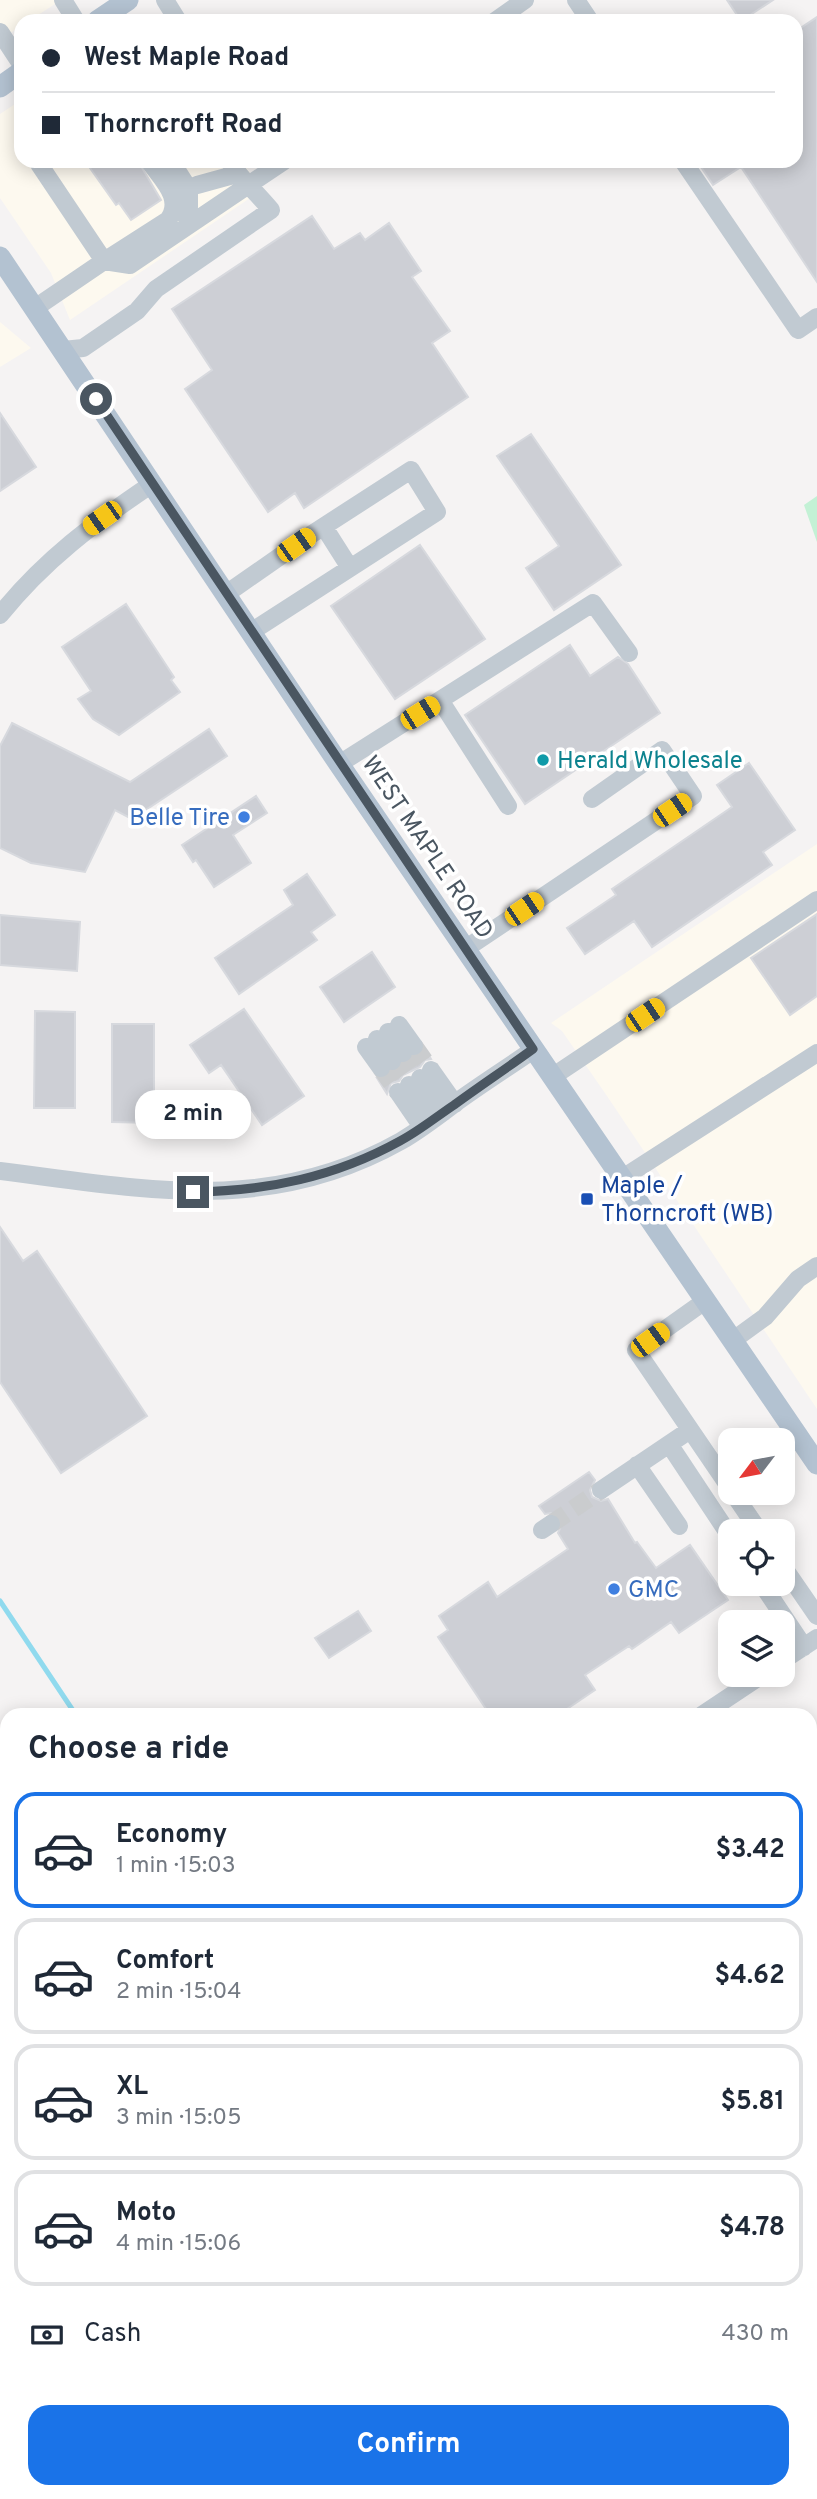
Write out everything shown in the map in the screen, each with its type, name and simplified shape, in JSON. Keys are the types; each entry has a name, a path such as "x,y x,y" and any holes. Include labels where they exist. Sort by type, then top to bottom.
{"main road":[{"path":"107,14 128,0"},
{"name":"WEST MAPLE ROAD","path":"0,257 339,764 817,1464"}],"street":[{"path":"505,14 525,0"},
{"path":"0,32 14,53"},
{"path":"42,168 104,261 130,265 239,173"},
{"path":"154,168 175,201 174,212 179,213"},
{"path":"165,168 182,194 183,204 179,213"},
{"path":"176,168 189,189 179,213"},
{"path":"35,308 196,199 197,185 186,168"},
{"path":"197,185 258,168"},
{"path":"688,168 798,330 817,317"},
{"path":"63,350 83,348 137,311 156,289 271,210 239,173"},
{"path":"226,594 411,470 437,512 251,632"},
{"path":"0,615 25,583 67,544 152,484"},
{"path":"324,527 350,568"},
{"path":"339,764 593,603 629,653"},
{"path":"440,700 508,806"},
{"path":"466,949 693,796 662,750 592,799"},
{"path":"552,1077 817,900"},
{"path":"397,1057 382,1036 397,1057"},
{"path":"0,1171 150,1190 237,1191 278,1186 326,1174 374,1154 438,1116 533,1049"},
{"path":"621,1179 817,1053"},
{"path":"438,1116 414,1081 438,1116"},
{"path":"732,1340 765,1317 798,1279 817,1266"},
{"path":"705,1301 636,1350 718,1471"},
{"path":"601,1490 690,1430"},
{"path":"669,1444 719,1519"},
{"path":"637,1465 679,1526"},
{"path":"795,1584 817,1616"},
{"path":"772,1596 810,1642 795,1652"},
{"path":"712,1708 744,1687"}],"shaded area":[{"path":"0,0 61,0 40,14 14,14 14,31 0,40"},
{"path":"14,105 14,168 247,168 262,190 70,320 51,273 0,198 0,114"},
{"path":"0,322 31,348 0,367"},
{"path":"817,844 817,1409 607,1096 562,1031 551,1023"}],"green space":[{"path":"817,496 817,542 804,505"}],"building":[{"path":"727,0 773,0 752,14 736,14"},
{"path":"817,17 817,282 742,168 803,168 803,26"},
{"path":"90,168 142,168 161,200 131,220 119,203 116,205"},
{"path":"702,168 739,168 713,185"},
{"path":"312,216 334,249 360,233 365,240 389,223 421,271 412,277 450,331 432,343 468,397 304,508 295,493 268,512 185,389 212,370 172,309"},
{"path":"0,413 36,467 0,491"},
{"path":"531,434 621,565 554,610 526,568 559,546 497,456"},
{"path":"420,545 485,639 395,699 331,606"},
{"path":"126,604 174,677 171,680 180,692 119,735 93,719 78,699 91,691 62,647"},
{"name":"Herald Wholesale","path":"570,645 590,676 618,657 628,664 660,713 525,804 465,715"},
{"path":"12,723 130,782 209,729 227,756 132,819 115,810 85,872 31,863 0,848 0,746"},
{"path":"749,763 795,830 763,852 772,865 652,947 634,921 585,954 567,928 616,895 612,889 732,807 717,785"},
{"path":"256,796 267,813 233,835 251,863 214,887 182,845"},
{"path":"307,874 335,915 311,932 317,940 239,994 215,958 293,905 284,890"},
{"path":"817,914 817,996 790,1015 751,958"},
{"path":"0,915 80,922 77,971 0,965"},
{"path":"372,952 395,987 344,1022 320,987"},
{"path":"244,1009 304,1096 262,1125 221,1065 209,1073 190,1045"},
{"path":"35,1011 75,1012 75,1108 34,1108"},
{"path":"112,1024 154,1024 154,1123 112,1122"},
{"path":"425,1049 431,1059 425,1060 420,1067 403,1075 399,1081 391,1083 387,1094 377,1078 387,1078 391,1072 399,1070 403,1064 421,1055"},
{"path":"0,1227 23,1261 37,1251 147,1416 61,1473 0,1382"},
{"name":"GMC","path":"589,1472 595,1480 590,1490 592,1497 601,1501 608,1499 635,1543 637,1542 656,1568 690,1545 718,1586 718,1596 725,1596 728,1600 679,1633 671,1622 632,1649 629,1646 585,1675 595,1690 568,1708 485,1708 438,1637 448,1630 439,1616 488,1582 497,1597 568,1549 558,1533 562,1524 560,1517 551,1513 545,1514 539,1506"},
{"path":"358,1611 371,1631 329,1658 315,1638"}],"waterway":[{"path":"0,1601 71,1708"}],"tunnel":[{"path":"414,1046 431,1070"},
{"path":"403,1053 420,1078"},
{"path":"392,1061 409,1085"},
{"path":"381,1068 398,1092"},
{"path":"551,1524 601,1490"}],"place":[{"name":"Herald Wholesale","path":"543,760"},
{"name":"Belle Tire","path":"244,817"},
{"name":"Maple / Thorncroft (WB)","path":"587,1199"},
{"name":"GMC","path":"614,1589"}],"route":[{"path":"96,399 533,1049 403,1140 349,1165 326,1174 278,1186 237,1191 193,1192"}]}
